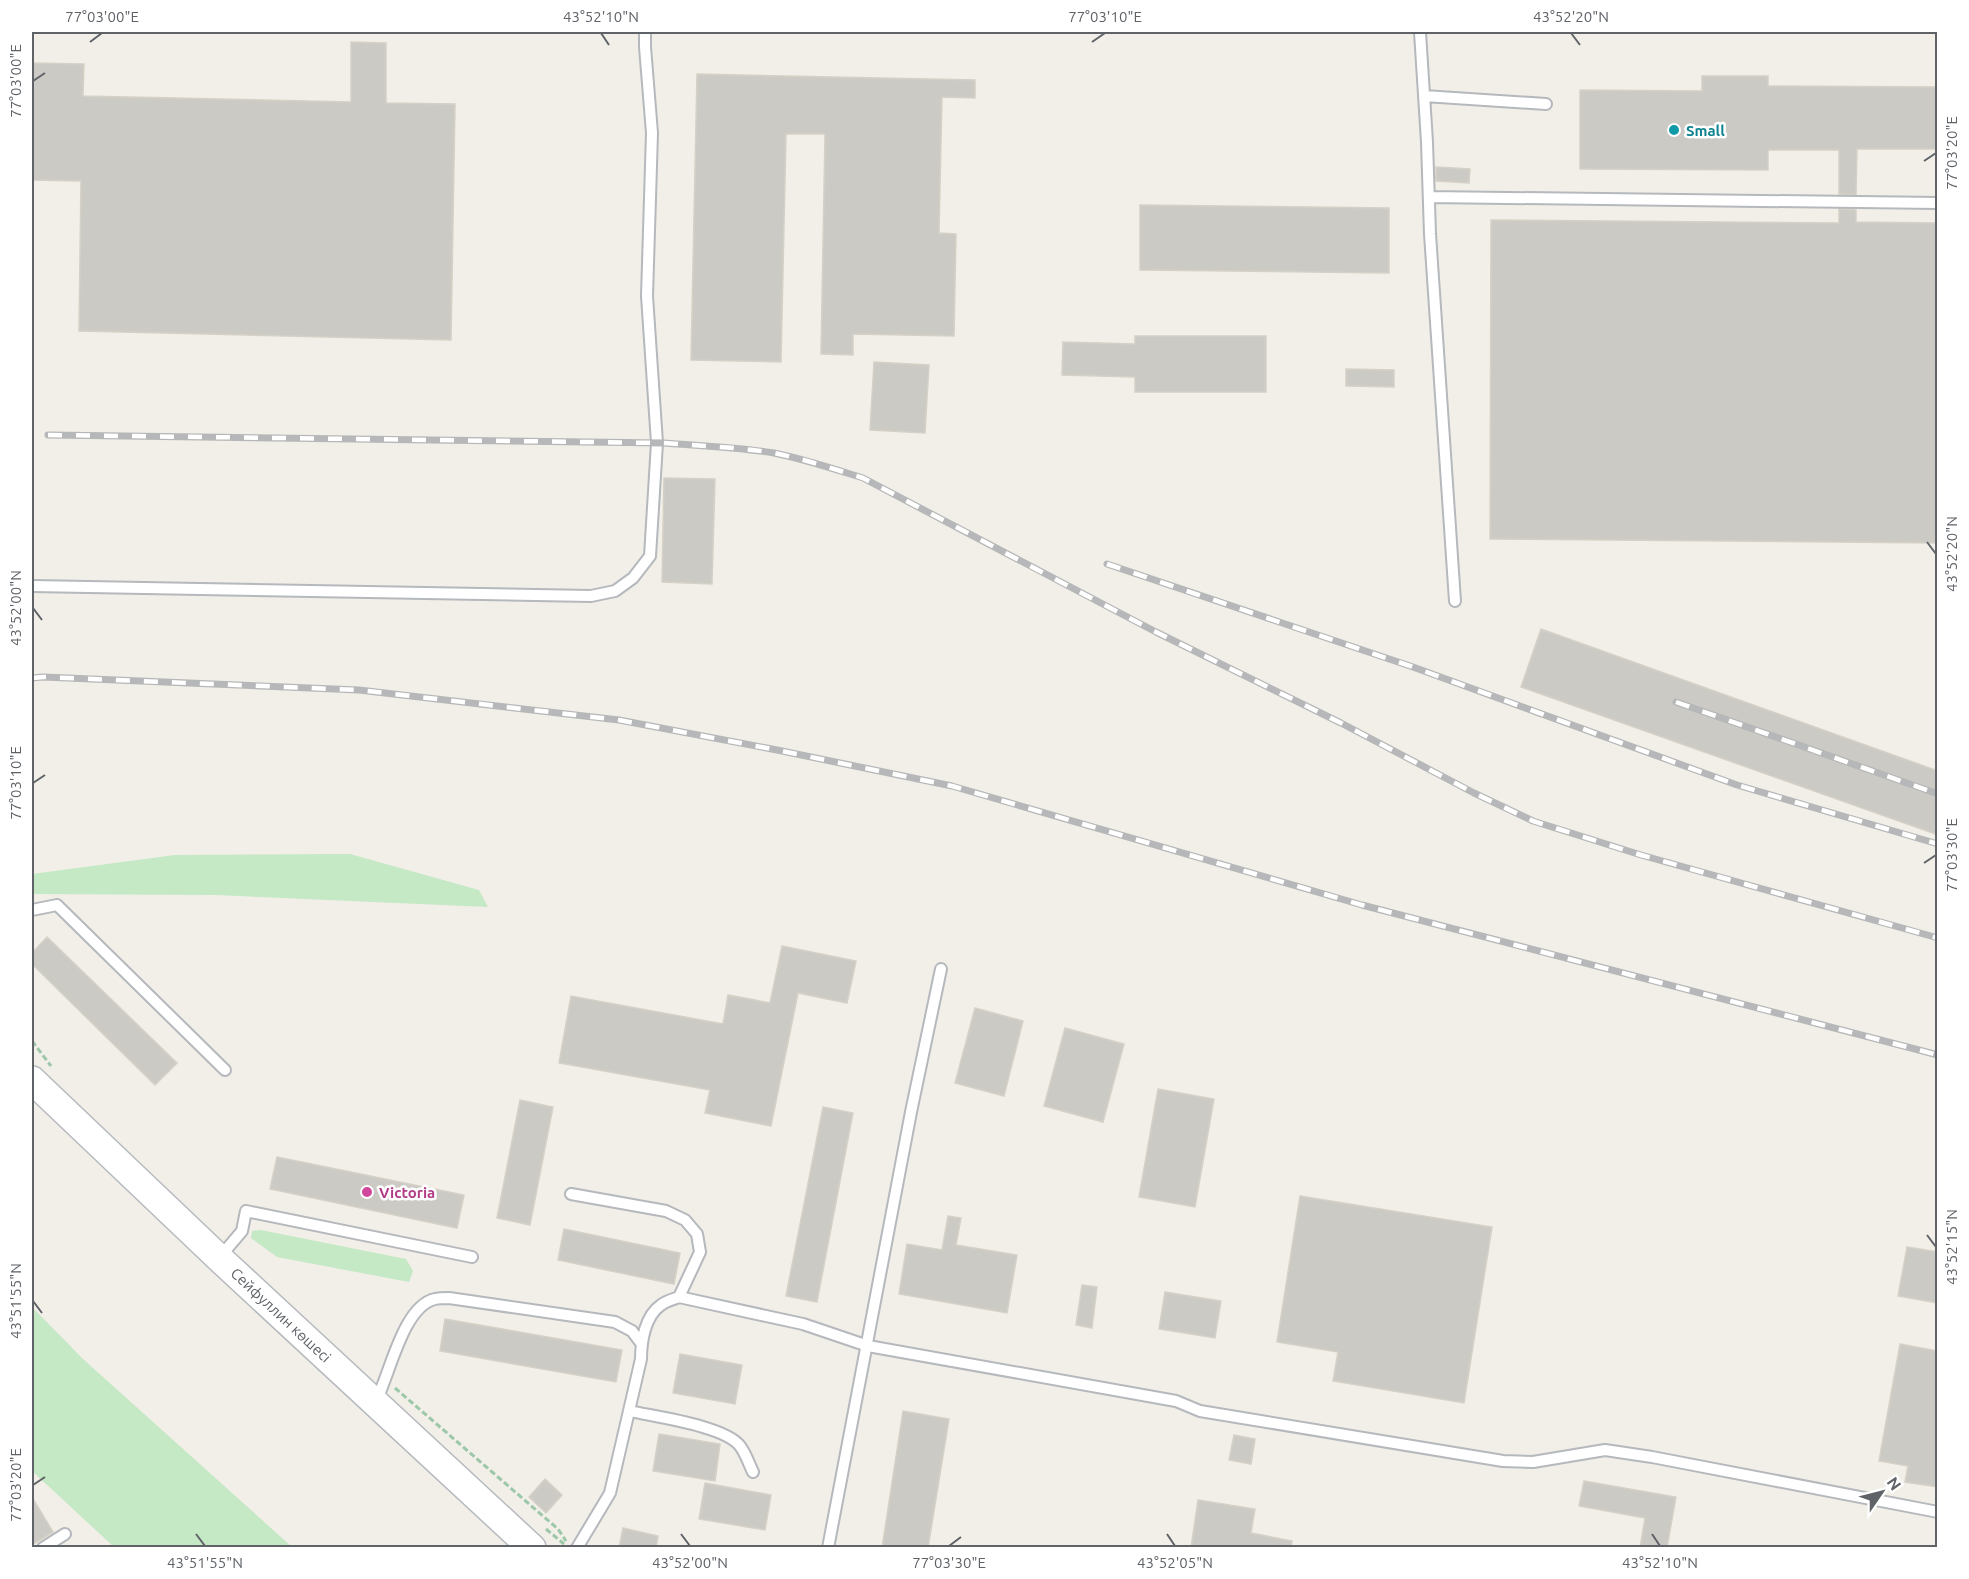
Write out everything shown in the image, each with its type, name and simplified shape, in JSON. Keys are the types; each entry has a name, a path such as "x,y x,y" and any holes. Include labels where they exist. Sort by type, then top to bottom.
{"main road":[{"name":"Сейфуллин көшесі","path":"32,1080 219,1258 381,1391 532,1548"}],"lane":[{"path":"32,586 591,596 615,591 633,578 650,556 657,443 647,296 652,133 645,32"},
{"path":"1420,32 1455,601"},
{"path":"1424,96 1546,104"},
{"path":"1429,197 1938,203"},
{"path":"32,910 57,905 225,1070"},
{"path":"828,1548 911,1112 941,969"},
{"path":"571,1194 666,1211 685,1221 697,1234 700,1252 680,1297"},
{"path":"219,1258 242,1231 246,1210 472,1257"},
{"path":"577,1548 610,1493 641,1359 641,1343 651,1314 662,1304 680,1297 802,1324 867,1346 1176,1401 1200,1411 1503,1461 1533,1462 1605,1450 1938,1512"},
{"path":"381,1391 404,1328 412,1315 424,1304 434,1299 449,1298 615,1322 632,1331 641,1343"},
{"path":"630,1411 729,1435 740,1446 753,1472"},
{"path":"43,1548 65,1534"}],"path":[{"path":"381,1391 558,1529 570,1548"}],"green space":[{"path":"350,854 479,890 488,907 216,895 32,894 32,874 175,855"},
{"path":"261,1230 406,1259 413,1271 409,1282 277,1257 251,1238 252,1231"},
{"path":"32,1307 83,1359 292,1547 114,1547 32,1471"}],"building":[{"path":"351,42 386,43 386,103 455,104 451,340 79,331 81,181 32,180 32,63 84,64 83,96 351,102"},
{"path":"697,74 975,80 975,98 942,97 939,233 956,234 954,336 853,334 853,355 821,354 825,134 786,134 781,362 691,360"},
{"path":"1702,76 1768,76 1768,86 1938,87 1938,149 1857,149 1856,195 1839,194 1839,150 1768,150 1768,170 1580,169 1580,90 1702,91"},
{"path":"1436,167 1470,169 1469,183 1436,181"},
{"path":"1140,205 1389,208 1389,273 1140,270"},
{"path":"1839,209 1856,210 1856,222 1938,223 1938,543 1490,539 1491,220 1839,223"},
{"path":"1135,336 1266,336 1266,392 1135,392 1135,377 1062,375 1063,342 1135,344"},
{"path":"874,362 929,365 925,433 870,430"},
{"path":"1346,369 1394,370 1394,387 1346,386"},
{"path":"664,478 715,479 712,584 662,582"},
{"path":"1541,629 1938,771 1938,835 1521,687"},
{"path":"47,937 177,1063 155,1085 32,964 32,953"},
{"path":"782,946 856,961 847,1003 798,993 771,1126 705,1113 710,1090 559,1063 571,996 723,1024 728,995 770,1003"},
{"path":"975,1008 1023,1021 1004,1096 955,1083"},
{"path":"1065,1028 1124,1044 1103,1122 1044,1106"},
{"path":"1158,1089 1214,1099 1195,1207 1139,1197"},
{"path":"520,1100 553,1107 530,1225 497,1218"},
{"path":"823,1107 853,1113 817,1302 786,1296"},
{"name":"Victoria","path":"277,1157 464,1195 457,1228 270,1189"},
{"path":"1300,1196 1492,1227 1464,1403 1333,1381 1338,1352 1277,1342"},
{"path":"948,1216 961,1218 956,1245 1017,1255 1007,1313 899,1294 907,1244 942,1250"},
{"path":"564,1229 680,1253 674,1284 558,1260"},
{"path":"1907,1247 1938,1252 1938,1303 1898,1296"},
{"path":"1082,1285 1097,1287 1092,1328 1076,1325"},
{"path":"1165,1292 1221,1301 1215,1338 1159,1329"},
{"path":"445,1319 622,1350 616,1382 440,1351"},
{"path":"1900,1344 1938,1351 1938,1487 1905,1482 1908,1466 1879,1461"},
{"path":"680,1354 742,1365 735,1404 673,1393"},
{"path":"903,1411 949,1419 928,1548 882,1548"},
{"path":"659,1434 720,1444 715,1481 653,1471"},
{"path":"1234,1435 1255,1439 1251,1464 1229,1460"},
{"path":"545,1479 562,1495 546,1513 529,1497"},
{"path":"1584,1481 1676,1497 1667,1548 1640,1548 1645,1518 1579,1506"},
{"path":"705,1483 771,1495 765,1530 699,1519"},
{"path":"32,1497 53,1532 32,1545"},
{"path":"1198,1500 1255,1509 1251,1533 1292,1541 1291,1548 1191,1548"},
{"path":"623,1528 658,1536 656,1548 619,1548"}],"railway":[{"path":"48,435 664,443 747,449 819,464 863,478 1156,632 1533,821 1641,855 1938,938"},
{"path":"1107,564 1413,667 1737,785 1938,844"},
{"path":"32,678 359,690 619,720 777,750 952,786 1362,905 1938,1055"},
{"path":"1676,702 1938,794"}],"place":[{"name":"Small","path":"1674,130"},
{"name":"Victoria","path":"367,1192"}]}
